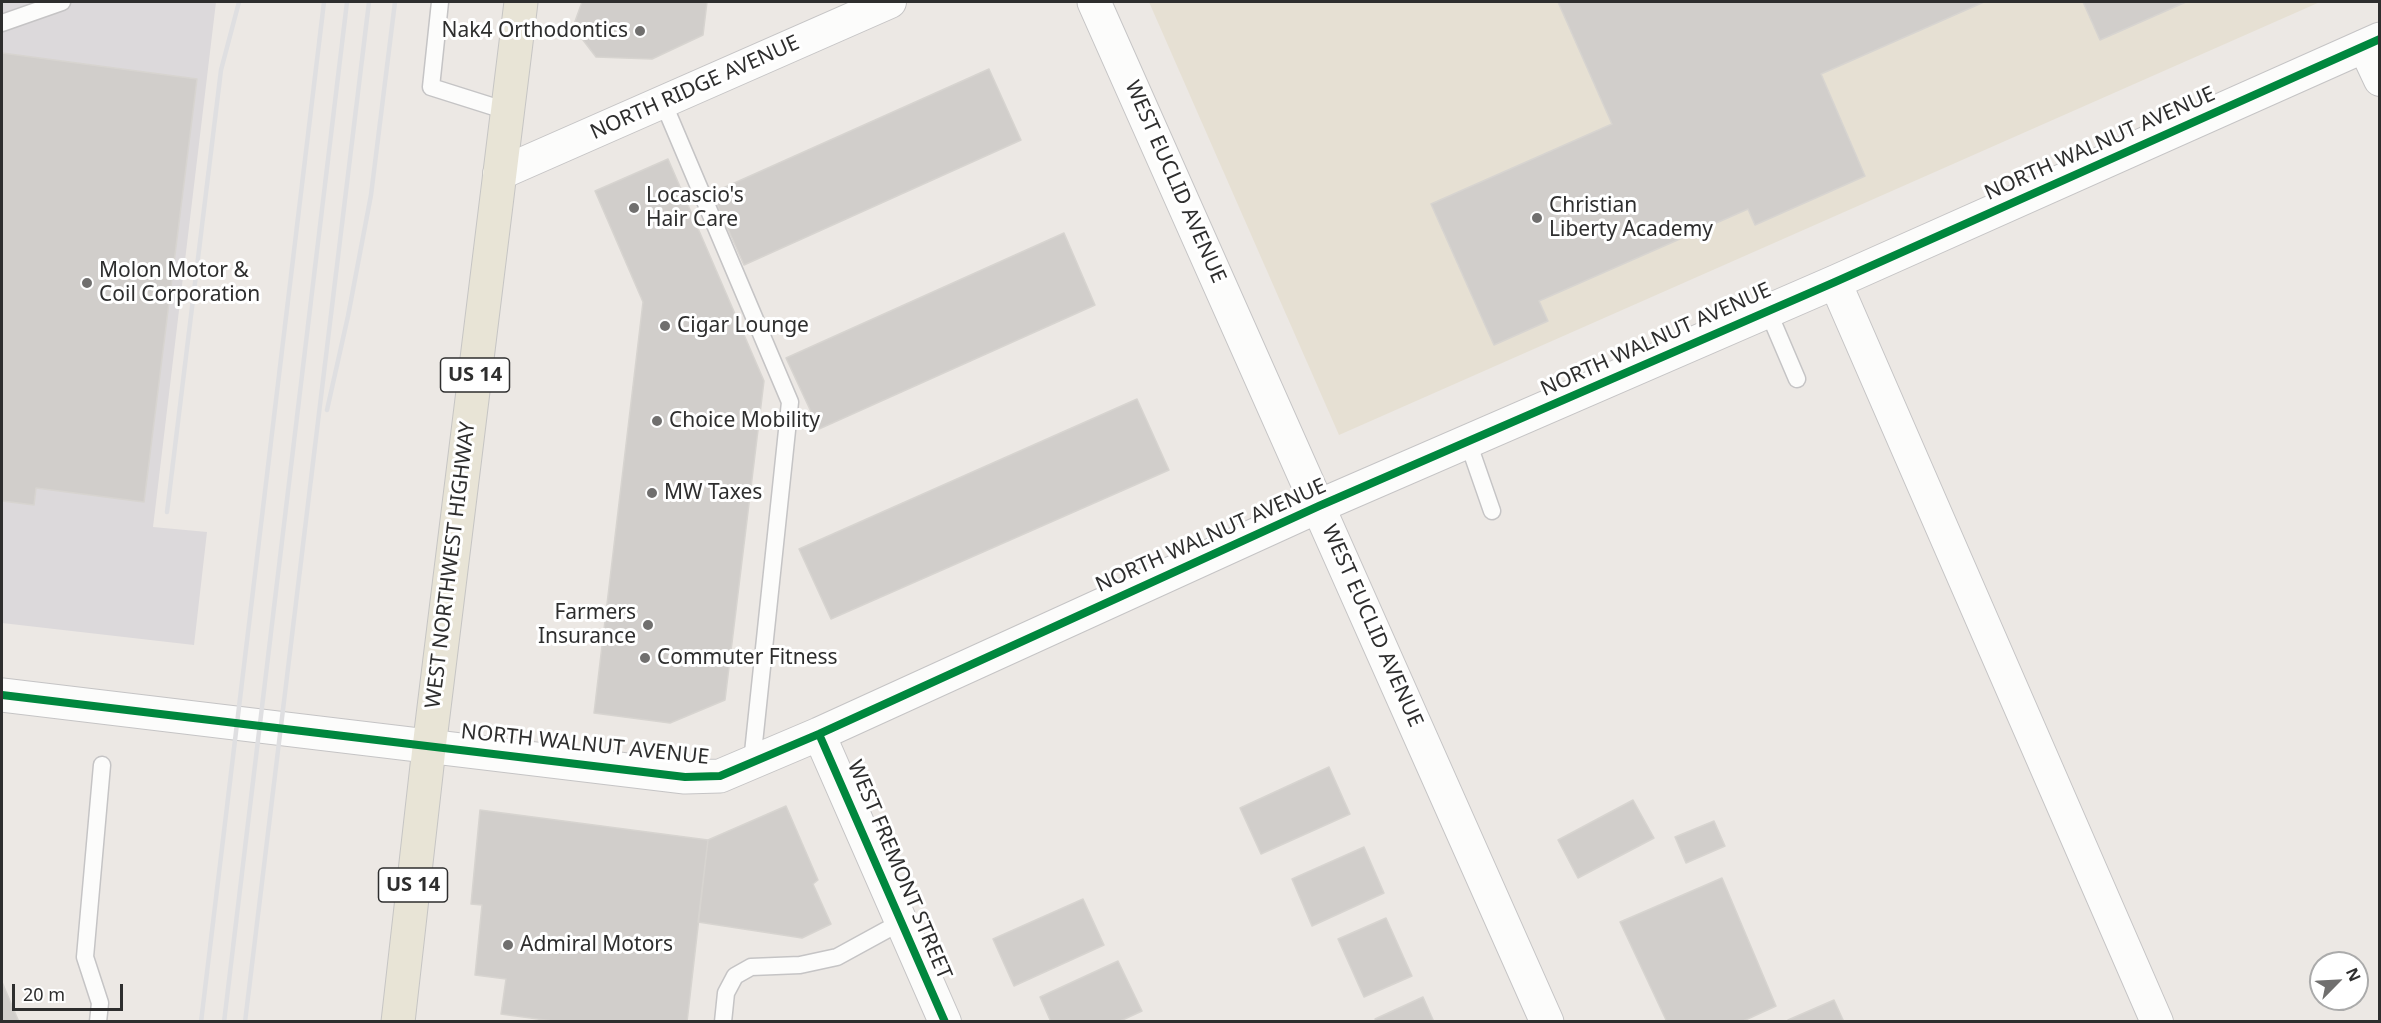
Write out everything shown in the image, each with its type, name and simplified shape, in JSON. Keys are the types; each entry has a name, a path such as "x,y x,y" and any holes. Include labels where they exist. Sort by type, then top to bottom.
{"main road":[{"name":"WEST NORTHWEST HIGHWAY","path":"399,1021 429,748 521,2"}],"street":[{"name":"NORTH RIDGE AVENUE","path":"499,174 890,2"},
{"name":"WEST EUCLID AVENUE","path":"1094,2 1547,1022"},
{"name":"NORTH WALNUT AVENUE","path":"2,695 685,777 720,776 819,734 1319,506 1835,282 2372,42"},
{"path":"2372,42 2379,81"},
{"path":"1835,282 2157,1022"},
{"name":"WEST FREMONT STREET","path":"819,734 945,1022"}],"lane":[{"path":"2,23 62,2"},
{"path":"440,2 431,87 507,111"},
{"path":"663,102 790,402 752,762"},
{"path":"1768,311 1797,379"},
{"path":"1468,442 1492,511"},
{"path":"98,1022 100,1002 84,957 102,765"},
{"path":"723,1022 726,993 735,976 751,967 800,965 837,957 901,922"}],"shaded area":[{"name":"Molon Motor & Coil Corporation","path":"2,2 216,2 153,527 207,532 194,645 2,623"},
{"name":"Christian Liberty Academy","path":"1149,2 2320,2 1339,435"}],"building":[{"name":"Nak4 Orthodontics","path":"582,2 707,2 703,35 652,59 596,57 573,27"},
{"path":"1558,2 1984,2 1821,74 1865,176 1755,225 1748,209 1539,301 1548,321 1494,345 1431,204 1612,124"},
{"path":"2083,2 2186,2 2100,40"},
{"name":"Molon Motor & Coil Corporation","path":"2,53 197,79 144,502 36,488 34,505 2,501"},
{"path":"989,69 1021,140 744,265 712,193"},
{"path":"668,159 764,381 725,700 670,723 594,713 643,302 595,191"},
{"path":"1064,233 1095,305 819,429 786,358"},
{"path":"1137,399 1169,470 831,619 799,549"},
{"path":"1329,767 1350,814 1261,854 1240,808"},
{"path":"1633,800 1654,838 1578,878 1558,840"},
{"path":"786,806 818,880 813,884 831,924 802,938 698,922 708,840"},
{"path":"480,810 708,840 687,1022 560,1022 501,1014 506,979 475,975 482,905 471,904"},
{"path":"1714,821 1725,846 1686,863 1675,837"},
{"path":"1364,847 1384,893 1312,926 1292,879"},
{"path":"1722,878 1776,1006 1741,1022 1667,1022 1620,922"},
{"path":"1083,899 1104,945 1014,986 993,939"},
{"path":"1386,918 1412,976 1364,997 1338,939"},
{"path":"1118,961 1142,1011 1118,1022 1051,1022 1040,997"},
{"path":"2,982 19,1022 2,1022"},
{"path":"1423,997 1434,1022 1377,1022 1375,1019"},
{"path":"1834,1000 1844,1022 1788,1022 1788,1020"}],"railway":[{"path":"167,512 221,70 239,2"},
{"path":"201,1022 324,2"},
{"path":"224,1022 347,2"},
{"path":"245,1022 369,2"},
{"path":"327,410 371,195 395,2"}],"cycle path":[{"path":"2,695 685,777 720,776 819,734 1319,506 1835,282 2380,39"},
{"path":"819,734 945,1022"}],"place":[{"name":"Nak4 Orthodontics","path":"640,31"},
{"name":"Locascio's Hair Care","path":"634,208"},
{"name":"Christian Liberty Academy","path":"1537,218"},
{"name":"Molon Motor & Coil Corporation","path":"87,283"},
{"name":"Cigar Lounge","path":"665,326"},
{"name":"Choice Mobility","path":"657,421"},
{"name":"MW Taxes","path":"652,493"},
{"name":"Farmers Insurance","path":"648,625"},
{"name":"Commuter Fitness","path":"645,658"},
{"name":"Admiral Motors","path":"508,945"}]}
